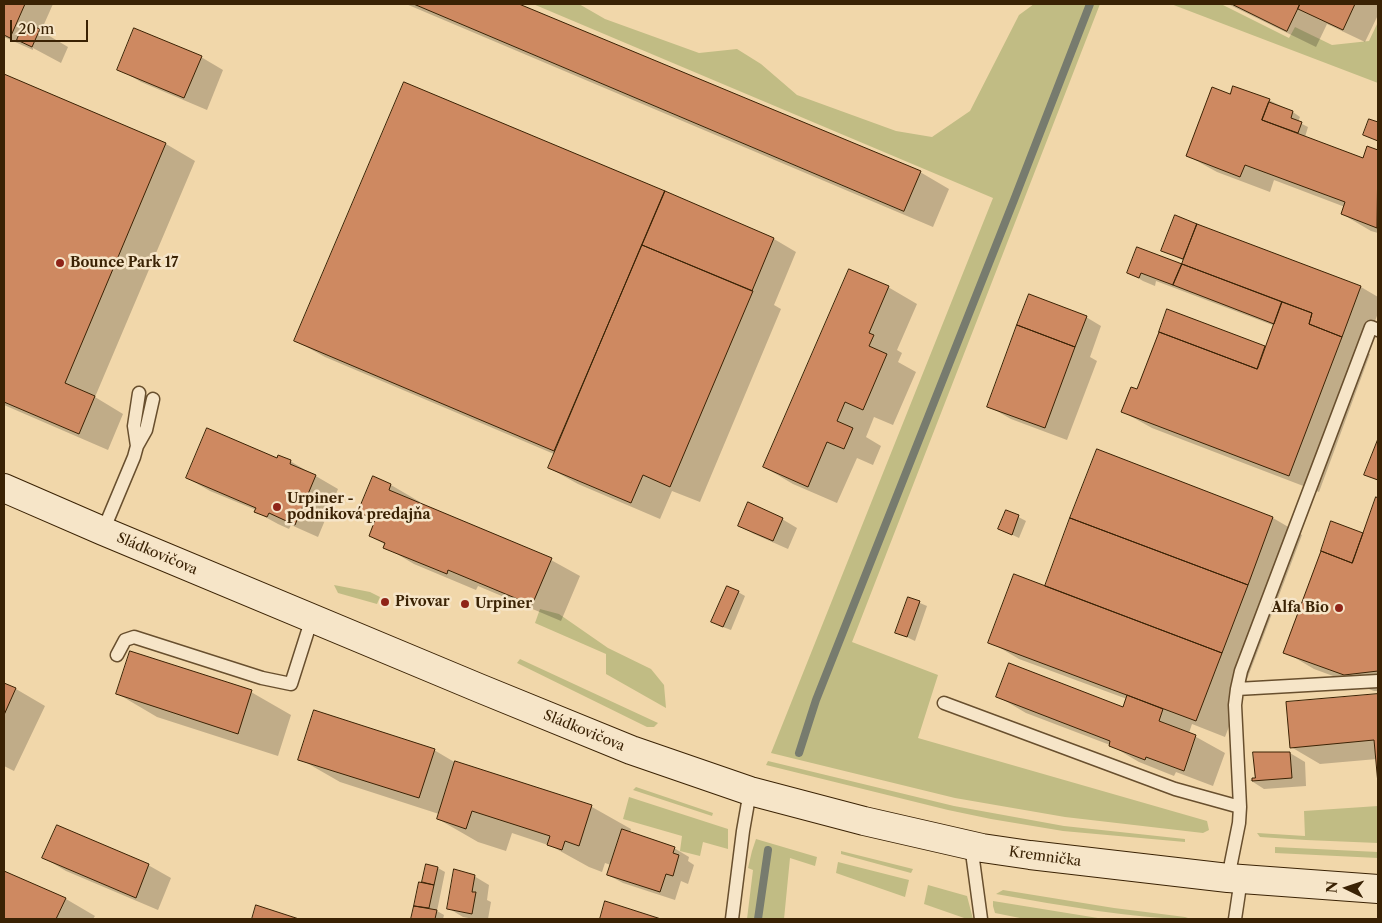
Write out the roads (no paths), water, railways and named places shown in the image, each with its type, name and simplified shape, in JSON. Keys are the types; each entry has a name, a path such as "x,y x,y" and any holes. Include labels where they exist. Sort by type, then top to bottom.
{"main road":[{"name":"Sládkovičova","path":"4,488 103,531 631,750 750,791 864,821"},
{"name":"Kremnička","path":"864,821 971,845 1030,855 1234,878 1378,889"}],"lane":[{"path":"1235,919 1234,878 1240,803 1236,706 1241,671 1371,327 1378,330"},
{"path":"137,446 134,426 139,393"},
{"path":"103,531 137,446 146,430 153,399"},
{"path":"117,655 125,640 134,637 262,678 290,684 312,618"},
{"path":"1237,690 1378,680"},
{"path":"944,704 1175,789 1240,803"},
{"path":"732,919 750,791"},
{"path":"971,845 981,919"}],"waterway":[{"path":"799,753 816,700 1090,4"},
{"path":"758,919 768,850"}],"place":[{"name":"Bounce Park 17","path":"60,263"},
{"name":"Urpiner - podniková predajňa","path":"277,507"},
{"name":"Pivovar","path":"385,602"},
{"name":"Urpiner","path":"465,604"},
{"name":"Alfa Bio","path":"1339,608"}]}
